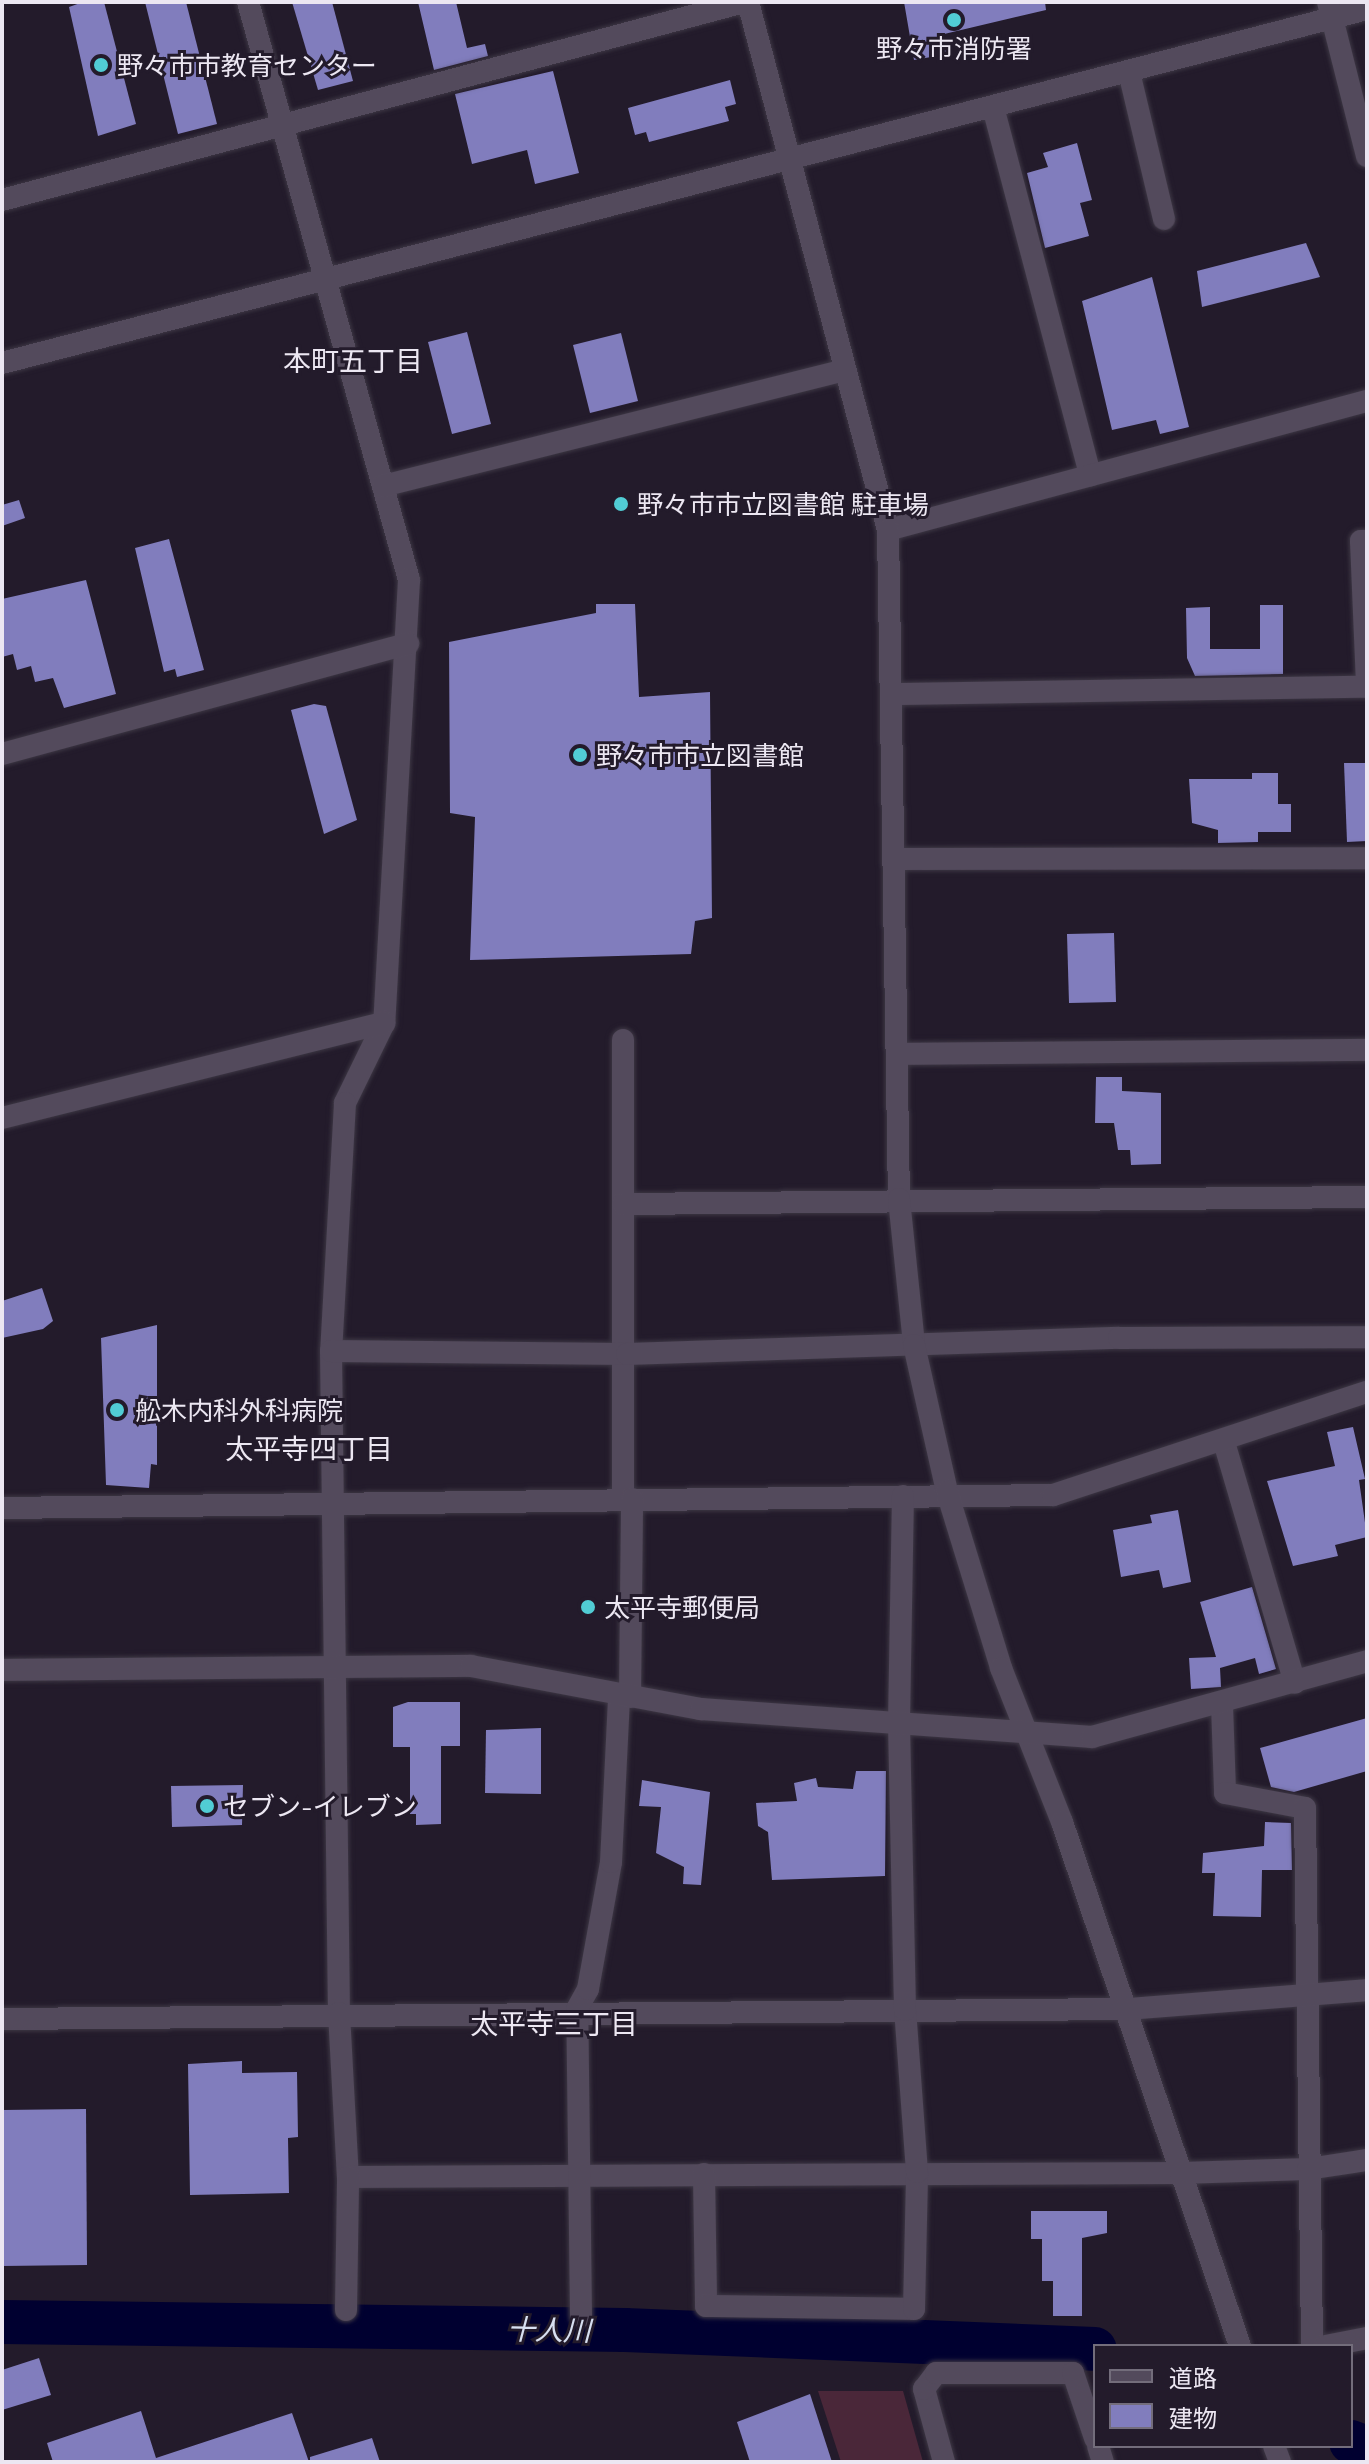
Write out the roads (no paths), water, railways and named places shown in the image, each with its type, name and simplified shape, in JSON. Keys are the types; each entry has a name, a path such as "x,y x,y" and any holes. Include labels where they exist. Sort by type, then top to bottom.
{"street":[{"path":"248,2 322,279 409,580 408,644 384,1023 345,1103 331,1351 336,1504 333,1665 339,2013 348,2177 346,2310"},
{"path":"2,200 281,129 746,2 888,530 895,694 899,1199 914,1345 947,1492 1001,1668 1031,1732 1128,2009 1239,2344"},
{"path":"2,363 1129,72 1331,10 1367,9"},
{"path":"1331,10 1367,156"},
{"path":"1129,72 1164,219"},
{"path":"993,107 1090,475"},
{"path":"383,486 844,370"},
{"path":"888,530 1367,401"},
{"path":"895,694 1366,687 1361,541 1367,541"},
{"path":"2,754 408,644"},
{"path":"897,859 1367,858"},
{"path":"2,1118 384,1023"},
{"path":"581,2316 577,2009 588,1989 611,1862 624,1696 628,1500 623,1040"},
{"path":"897,1054 1367,1050"},
{"path":"623,1204 899,1199 1367,1197"},
{"path":"331,1351 627,1354 914,1345 1367,1337"},
{"path":"2,1508 903,1496 947,1492 1053,1495 1224,1442 1367,1392"},
{"path":"1224,1442 1295,1683"},
{"path":"704,2174 706,2306 914,2309 917,2172 905,2010 899,1723 903,1496"},
{"path":"2,1670 471,1666 701,1709 1106,1737 1367,1661"},
{"path":"1222,1705 1225,1793 1305,1808 1310,1994 1308,2169 1312,2344"},
{"path":"2,2019 577,2009 1128,2009 1367,1990"},
{"path":"348,2177 579,2173 1181,2173 1308,2169 1367,2160"},
{"path":"1336,2344 1367,2338"},
{"path":"944,2462 924,2389 936,2373 1073,2373 1093,2432"}],"waterway":[{"name":"十人川","path":"2,2322 625,2330 1093,2349"},
{"name":"十人川","path":"1353,2443 1367,2448"}],"place":[{"name":"野々市消防署","path":"954,20"},
{"name":"野々市市教育センター","path":"101,65"},
{"name":"野々市市立図書館 駐車場","path":"621,504"},
{"name":"野々市市立図書館","path":"580,755"},
{"name":"舩木内科外科病院","path":"117,1410"},
{"name":"太平寺郵便局","path":"588,1607"},
{"name":"セブン-イレブン","path":"207,1806"}],"district":[{"name":"本町五丁目","path":"353,360"},
{"name":"太平寺四丁目","path":"309,1448"},
{"name":"太平寺三丁目","path":"554,2023"}]}
